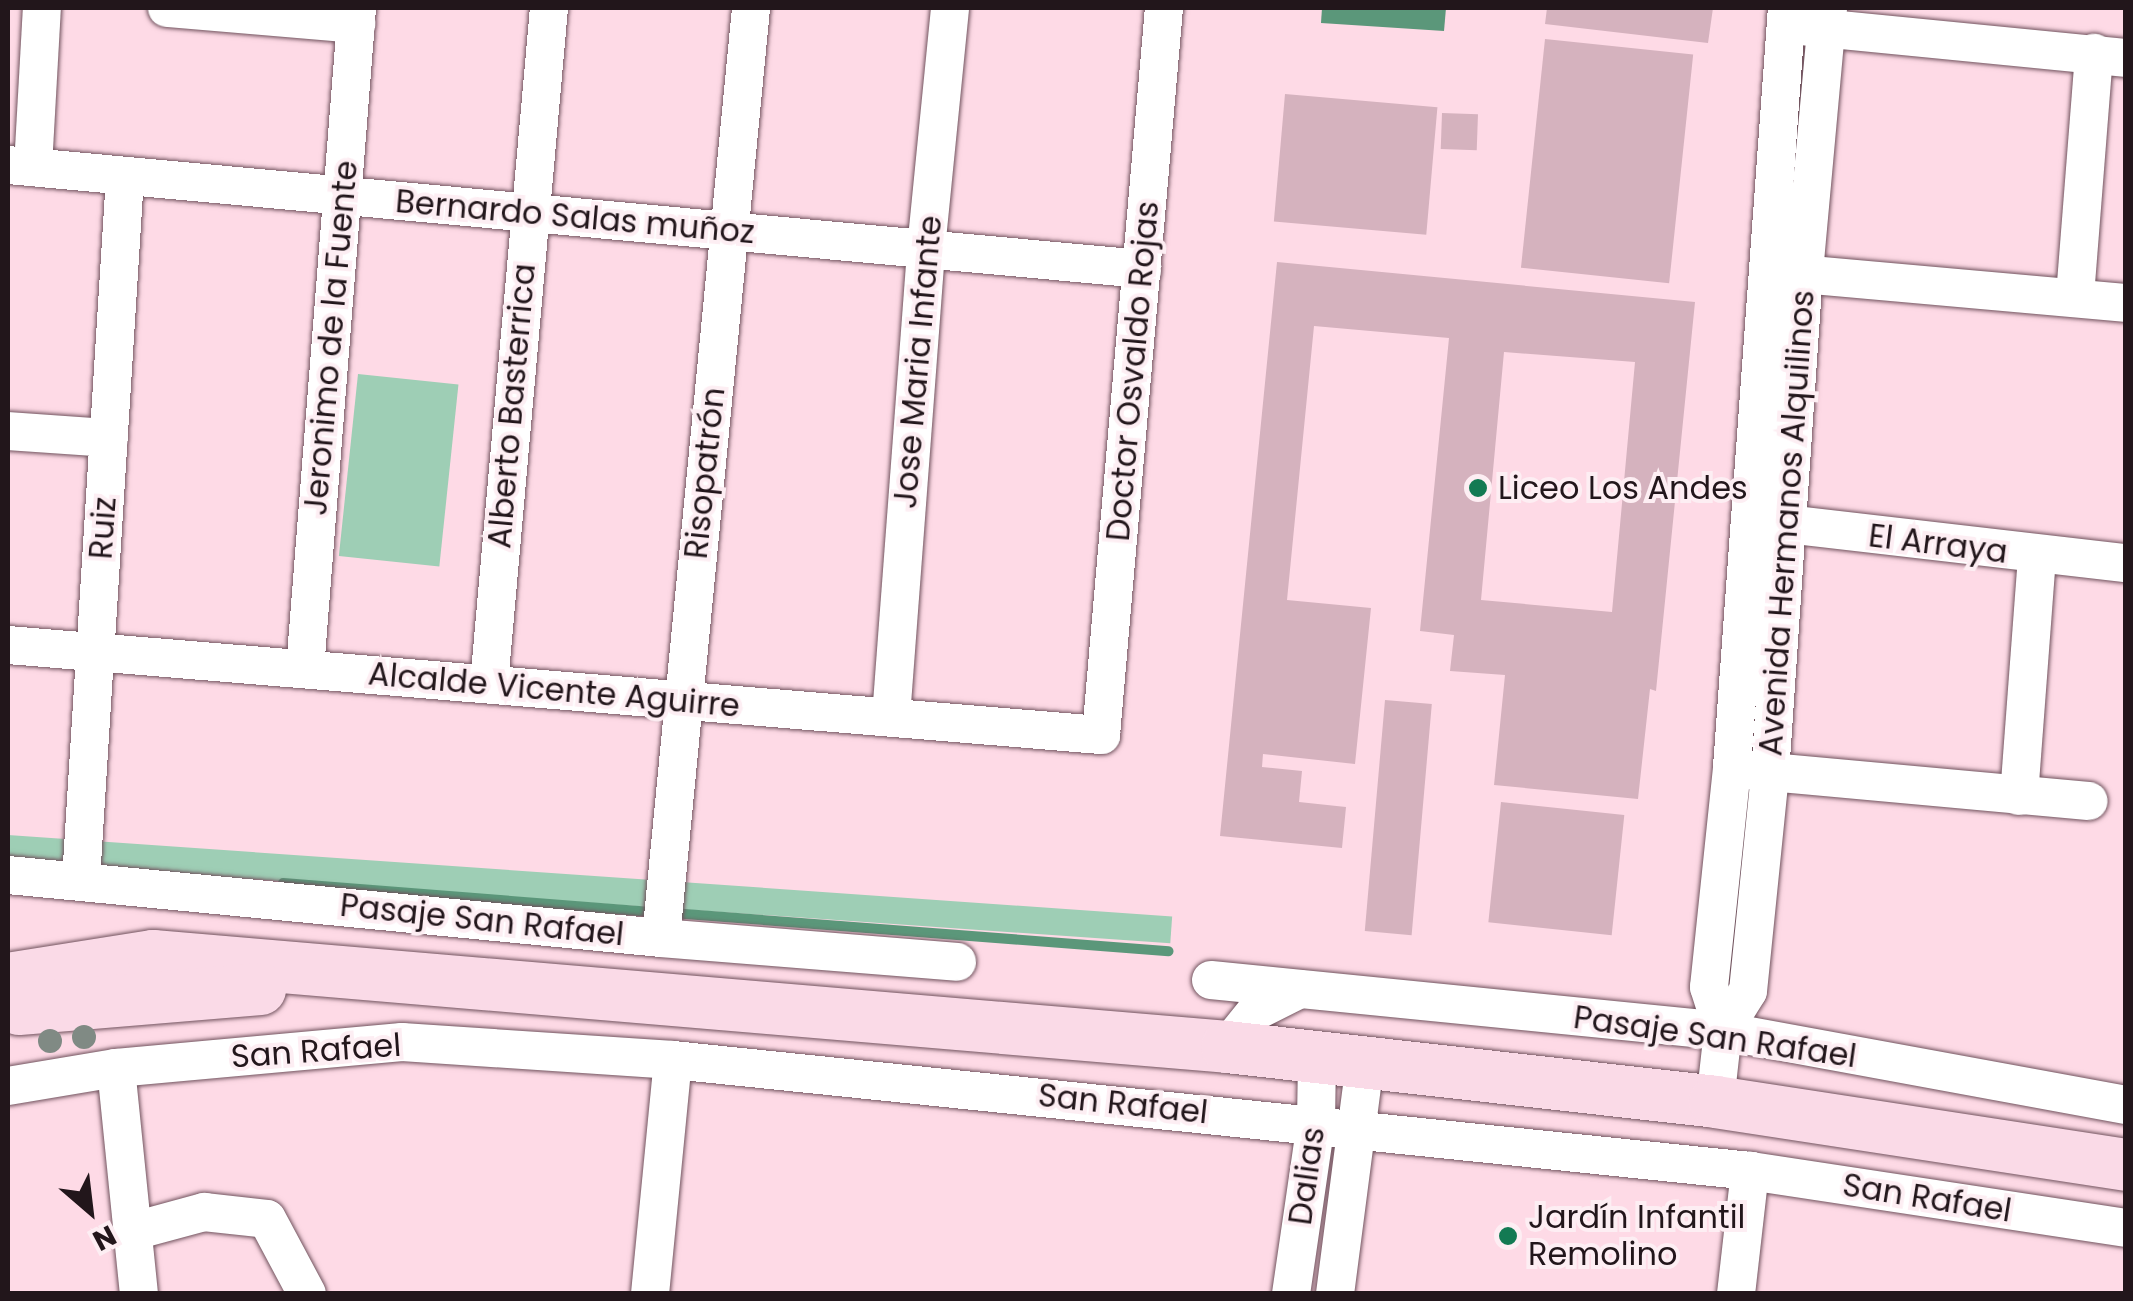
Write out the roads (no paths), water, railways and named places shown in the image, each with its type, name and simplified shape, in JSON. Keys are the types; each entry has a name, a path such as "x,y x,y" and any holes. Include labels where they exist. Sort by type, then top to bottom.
{"main road":[{"path":"8,945 400,976"},
{"path":"8,979 154,956"},
{"path":"8,1009 400,976"},
{"name":"San Rafael","path":"400,976 1227,1047 1715,1102 2126,1165"}],"street":[{"path":"20,166 42,8"},
{"path":"166,8 356,16"},
{"name":"Alberto Basterrica","path":"488,684 548,8"},
{"name":"Risopatrón","path":"661,938 751,8"},
{"name":"Jose Maria Infante","path":"891,717 926,249 950,8"},
{"name":"Doctor Osvaldo Rojas","path":"1101,735 1164,8"},
{"name":"Jeronimo de la Fuente","path":"304,669 356,16"},
{"path":"1787,16 2110,56 2075,296"},
{"name":"Avenida Hermanos Alquilinos","path":"1723,1031 1748,991 1770,774 1766,271 1787,16"},
{"name":"Avenida Hermanos Alquilinos","path":"1715,1102 1723,1031 1708,986 1732,768 1804,272 1826,19"},
{"name":"Bernardo Salas muñoz","path":"20,166 1142,269"},
{"name":"Ruiz","path":"81,880 126,176"},
{"path":"1766,271 2126,303"},
{"path":"8,430 109,438"},
{"name":"El Arraya","path":"1769,522 2037,556 2126,563"},
{"path":"2018,796 2037,556"},
{"name":"Alcalde Vicente Aguirre","path":"8,645 1101,735"},
{"path":"1732,768 2089,801"},
{"name":"Pasaje San Rafael","path":"8,874 661,938 957,962"},
{"name":"Pasaje San Rafael","path":"1211,980 1723,1031 2126,1105"},
{"path":"1227,1047 1256,1010 1302,988"},
{"name":"San Rafael","path":"8,1086 116,1068 402,1042 674,1060 1750,1171 2126,1228"},
{"path":"650,1294 674,1060"},
{"name":"Dalias","path":"1291,1294 1316,1124 1341,1061"},
{"name":"Dalias","path":"1335,1294 1358,1128 1341,1061"},
{"path":"116,1068 139,1294"},
{"path":"1736,1294 1750,1171"},
{"path":"134,1231 204,1212 266,1219 307,1294"}],"waterway":[{"path":"283,883 655,912"},
{"path":"672,913 1169,951"}],"place":[{"name":"Liceo Los Andes","path":"1478,488"},
{"name":"Jardín Infantil Remolino","path":"1508,1236"}]}
